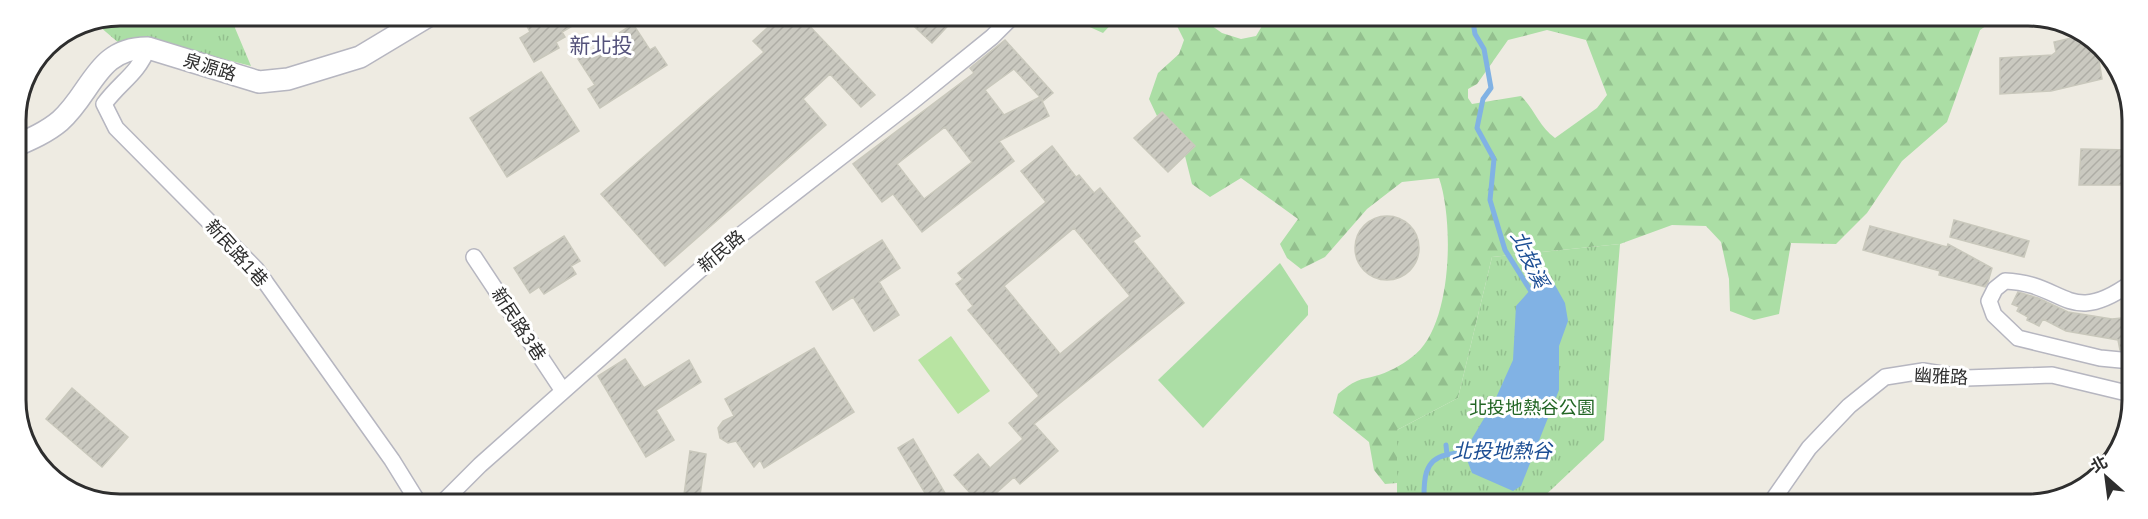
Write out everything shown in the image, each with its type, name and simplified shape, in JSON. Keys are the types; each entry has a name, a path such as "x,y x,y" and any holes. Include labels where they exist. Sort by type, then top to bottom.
{"street":[{"name":"泉源路","path":"148,48 259,82 288,79 360,57 406,26"},
{"name":"新民路","path":"451,494 480,465 729,244 913,101 1002,26"},
{"path":"26,141 61,120 91,83 100,67 132,48 148,48"},
{"name":"新民路1巷","path":"148,48 140,68 118,86 104,104 116,128 256,269 392,460 413,494"},
{"name":"新民路3巷","path":"474,257 563,391"},
{"path":"2122,289 2092,305 2072,302 2023,282 2005,281 1995,290 1989,301 1994,315 2018,338 2100,358 2122,360"},
{"name":"幽雅路","path":"1778,493 1809,448 1849,406 1885,377 1923,371 1966,378 2052,375 2122,392"}],"green space":[{"path":"235,26 251,66 142,38 120,44 101,27"},
{"path":"1087,26 1110,26 1103,33"},
{"path":"1177,26 1212,26 1222,33 1241,39 1256,36 1262,26 1986,26 1980,30 1947,122 1902,161 1867,213 1836,244 1791,243 1779,314 1754,320 1730,311 1729,279 1721,242 1706,226 1672,225 1620,244 1492,257 1458,398 1397,430 1397,483 1385,484 1374,470 1369,442 1333,413 1338,394 1354,382 1384,373 1408,360 1426,343 1436,323 1443,299 1448,246 1444,197 1439,178 1402,182 1367,209 1325,257 1301,269 1287,258 1280,244 1298,219 1241,178 1210,197 1192,184 1185,156 1195,146 1162,112 1157,116 1149,99 1158,73 1179,54 1184,40","holes":["1547,30 1586,40 1607,95 1597,108 1555,138 1521,96 1472,104 1468,98 1468,89 1477,84 1508,40"]},
{"name":"北投地熱谷公園","path":"1620,244 1604,440 1547,493 1397,493 1397,430 1458,398 1492,257"},
{"path":"1280,263 1308,306 1308,315 1203,428 1158,380"},
{"path":"951,336 990,391 958,414 918,360"}],"water":[{"name":"北投地熱谷","path":"1542,283 1555,285 1565,303 1568,321 1559,346 1559,390 1521,486 1513,491 1472,473 1464,452 1495,400 1513,360 1516,306 1531,289"}],"building":[{"path":"527,26 572,26 562,32 565,37 556,42 559,48 534,62 520,38 530,32"},
{"path":"630,26 634,26 650,50 655,47 667,65 600,108 588,89 595,85 578,59"},
{"path":"769,26 809,26 875,95 861,107 830,74 803,99 826,125 665,266 601,194 764,52 753,41"},
{"path":"914,26 948,26 932,43"},
{"path":"2074,37 2086,45 2098,57 2102,79 2051,91 2000,94 2000,58 2052,55 2056,52 2054,42"},
{"path":"1005,40 1053,93 1043,101 1040,97 1049,116 999,141 1014,161 922,232 893,194 882,202 853,164 974,73 970,68","holes":["1014,69 1040,97 1004,115 985,90","945,127 972,162 924,199 897,164"]},
{"path":"541,72 579,131 507,177 470,118"},
{"path":"1162,112 1195,146 1168,172 1134,138"},
{"path":"1052,146 1076,177 1079,175 1094,193 1100,188 1140,236 1133,241 1184,303 1034,424 1058,451 1020,484 1014,477 996,494 971,494 954,475 978,454 990,468 1023,439 1009,423 1039,396 968,310 973,306 956,284 963,279 958,273 1046,202 1021,171","holes":["1074,228 1130,296 1060,354 1004,286"]},
{"path":"2081,149 2122,150 2122,185 2079,185"},
{"path":"1381,216 1393,216 1410,225 1417,236 1419,248 1417,260 1410,271 1393,280 1381,280 1369,275 1360,266 1355,254 1355,242 1360,230 1369,221"},
{"path":"1954,220 2029,241 2024,257 1950,237"},
{"path":"1870,226 1947,247 1948,244 1992,268 1988,282 1985,287 1939,275 1940,271 1863,250"},
{"path":"564,236 580,261 571,266 576,274 544,294 539,287 530,293 514,268"},
{"path":"882,240 900,268 879,282 899,315 874,331 853,297 833,310 816,282"},
{"path":"2018,292 2038,298 2068,312 2112,319 2122,318 2122,350 2118,340 2066,331 2043,319 2039,326 2027,320 2028,317 2017,311 2019,307 2012,304"},
{"path":"814,348 854,412 764,468 760,460 754,467 736,441 728,443 720,438 718,428 723,421 734,416 725,399"},
{"path":"625,359 644,388 689,360 701,382 656,410 674,440 646,457 598,376"},
{"path":"72,388 128,437 102,467 46,419"},
{"path":"913,439 945,494 925,494 898,448"},
{"path":"690,451 706,454 700,494 684,494"}],"waterway":[{"name":"北投溪","path":"1474,26 1475,34 1484,49 1491,88 1483,99 1477,128 1494,159 1490,200 1505,250 1532,293"},
{"path":"1446,445 1447,455"},
{"name":"北投溪","path":"1424,493 1426,474 1432,462 1446,455 1469,450"}],"district":[{"name":"新北投","path":"601,45"}]}
